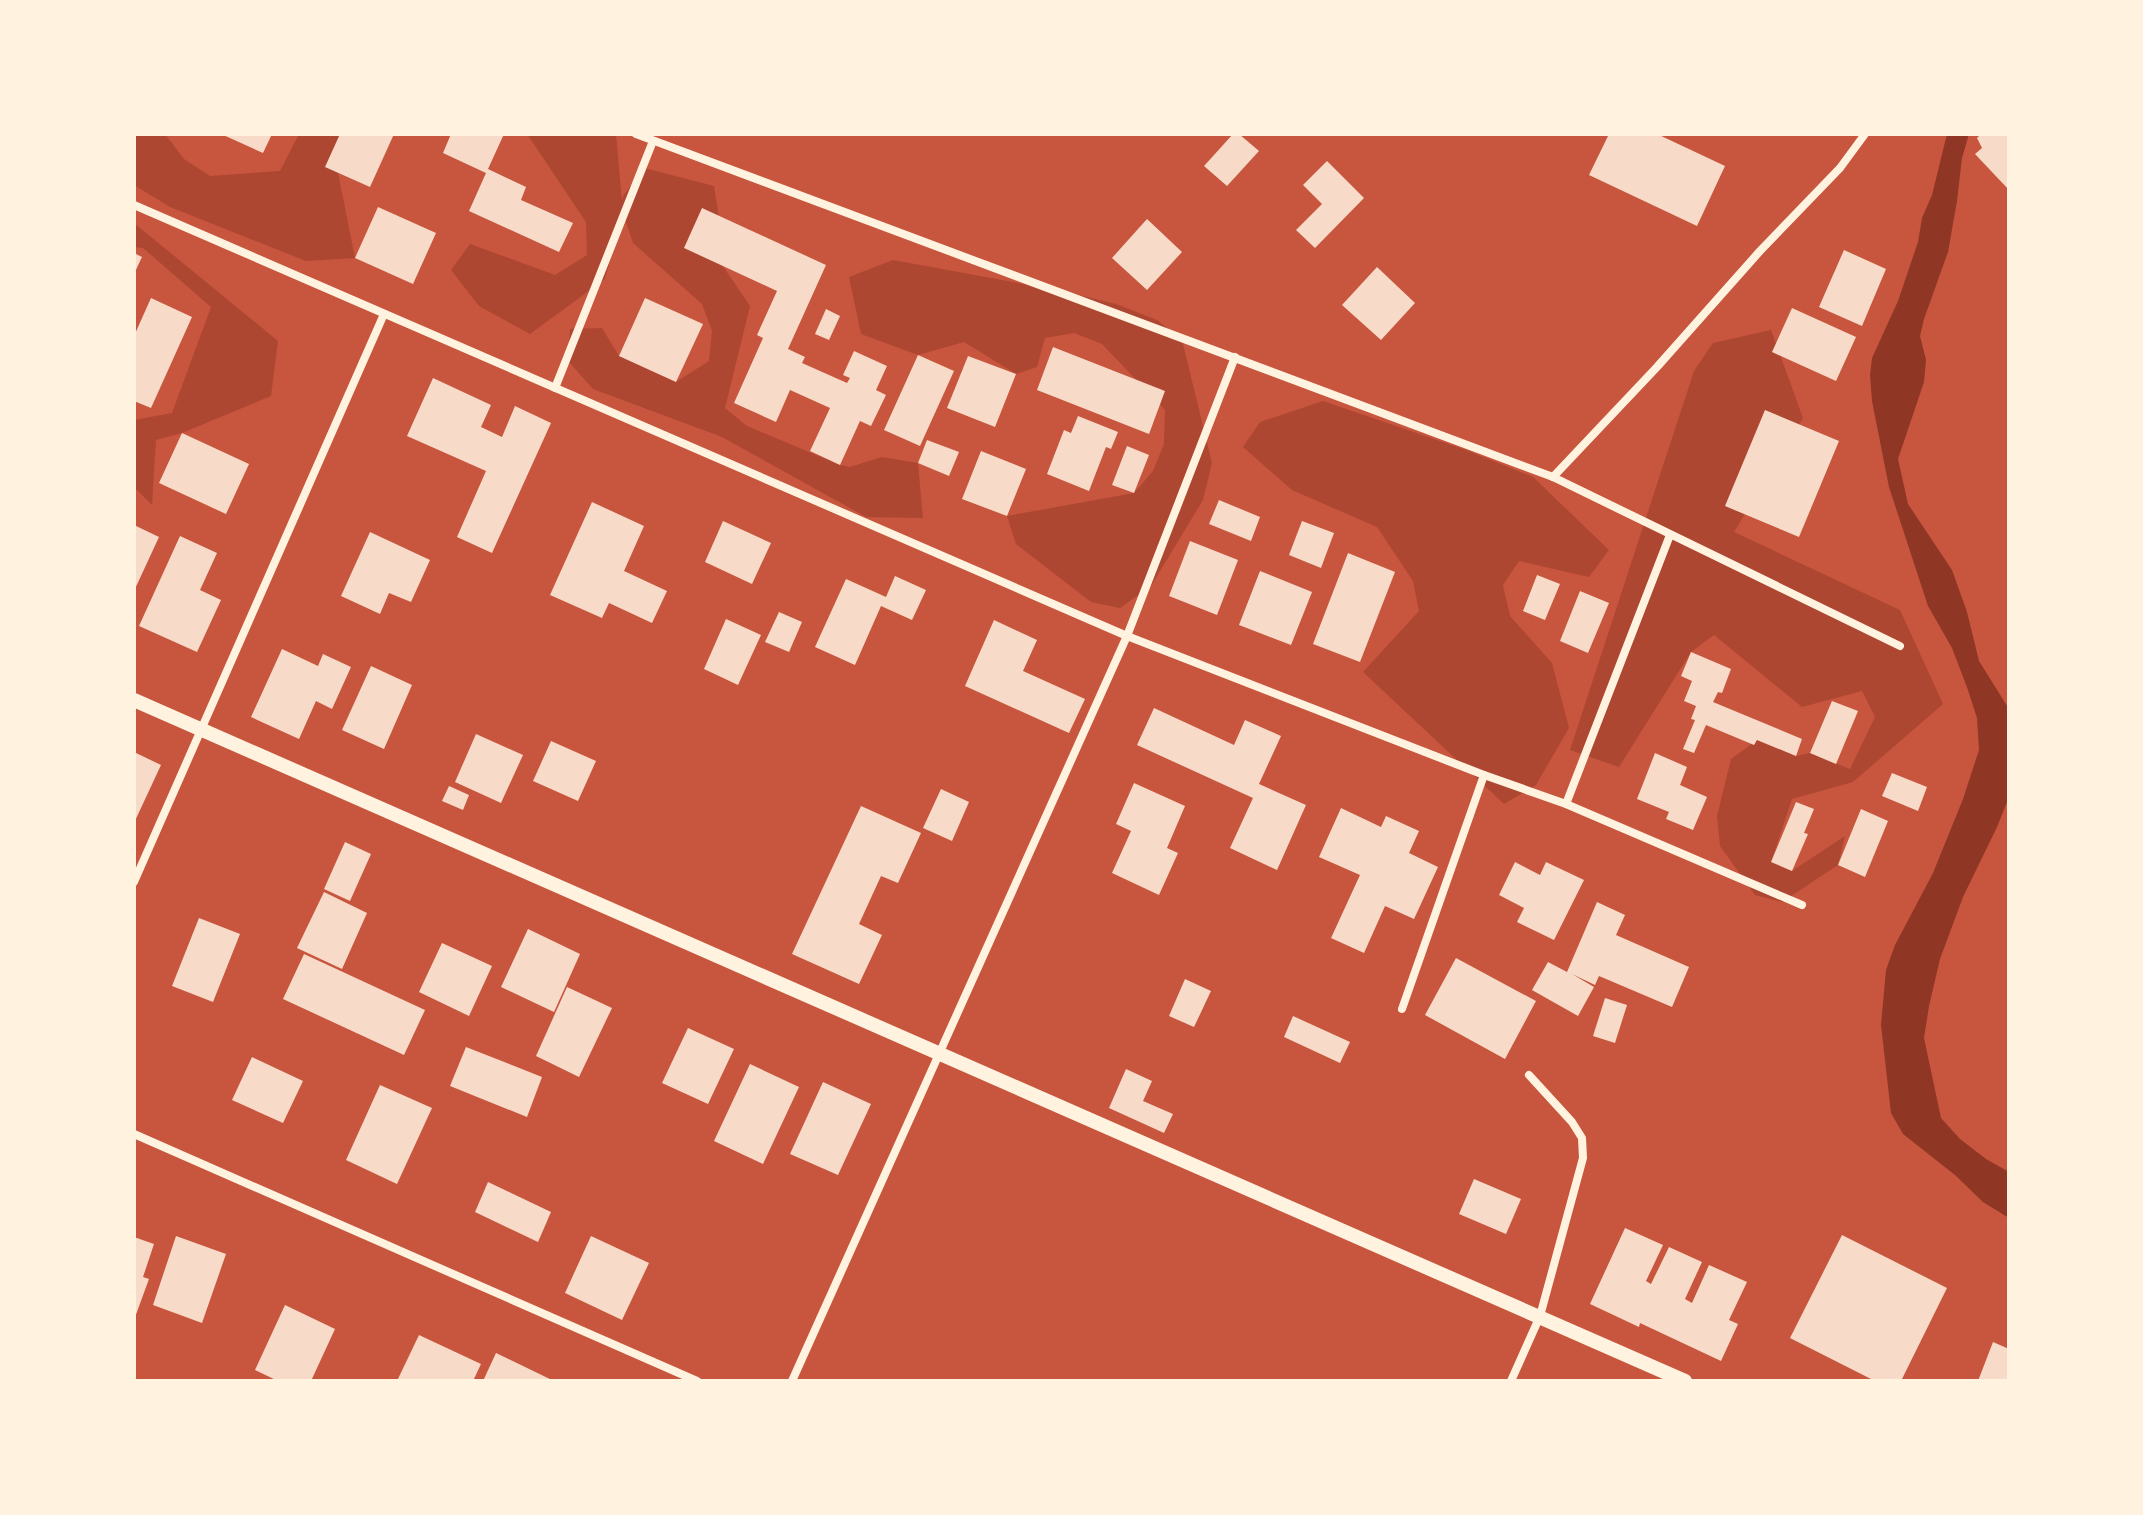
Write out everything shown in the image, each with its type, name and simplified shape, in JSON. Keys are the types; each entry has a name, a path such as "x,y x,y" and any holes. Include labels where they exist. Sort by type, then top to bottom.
{"street":[{"path":"636,134 1553,477 1900,646"},
{"path":"1553,477 1840,168 1865,134"},
{"path":"555,388 653,141"},
{"path":"134,205 1127,636 1566,804 1802,905"},
{"path":"134,882 384,314"},
{"path":"792,1381 1127,636 1235,357"},
{"path":"1566,804 1670,535"},
{"path":"134,700 1685,1381"},
{"path":"1402,1009 1484,775"},
{"path":"1511,1381 1540,1316 1583,1158 1582,1138 1572,1122 1529,1075"},
{"path":"134,1134 697,1381"}],"shaded area":[{"path":"134,134 165,134 184,159 210,176 280,171 299,134 343,134 335,158 355,258 306,261 170,207 134,185"},
{"path":"527,134 616,134 622,201 644,168 714,186 719,217 714,253 750,306 725,408 747,426 840,465 850,467 882,457 918,463 923,518 866,517 722,437 593,389 569,362 570,329 602,328 619,356 676,382 709,361 712,331 702,304 633,243 623,213 605,279 530,334 479,306 451,270 470,244 555,275 587,255 586,222"},
{"path":"1947,134 1969,134 1962,158 1948,252 1920,336 1926,360 1924,382 1898,459 1908,504 1952,570 1967,612 1979,661 2009,709 2009,797 1963,897 1940,959 1924,1038 1941,1118 1960,1139 2009,1172 2009,1218 1983,1202 1955,1175 1903,1134 1891,1113 1881,1025 1886,970 1895,945 1933,873 1979,750 1977,718 1968,690 1952,648 1928,606 1889,487 1870,375 1872,358 1898,301 1918,242"},
{"path":"134,223 278,341 271,396 182,433 156,440 152,505 134,487 134,420 172,413 211,307 143,248 134,247"},
{"path":"893,260 1116,304 1157,320 1182,340 1212,463 1203,500 1151,586 1120,608 1091,602 1016,544 1007,516 1134,493 1153,471 1164,444 1165,410 1102,344 1074,333 1045,338 1037,367 1016,374 964,342 918,355 861,334 849,277"},
{"path":"1771,330 1803,418 1734,532 1900,610 1943,704 1853,782 1792,799 1771,862 1792,871 1845,836 1838,865 1782,902 1755,895 1720,846 1717,816 1731,759 1757,740 1796,756 1810,753 1850,769 1875,717 1862,691 1802,707 1714,635 1691,652 1619,767 1570,750 1694,371 1713,343"},
{"path":"1323,401 1466,450 1533,477 1609,550 1589,577 1519,561 1503,585 1510,616 1552,663 1569,728 1536,785 1504,804 1363,672 1419,611 1413,581 1377,527 1292,490 1243,447 1260,422"}],"building":[{"path":"221,134 272,134 263,153"},
{"path":"340,134 394,134 370,187 325,167"},
{"path":"451,134 504,134 488,169 526,187 521,200 573,223 559,252 469,211 486,173 443,153"},
{"path":"1233,134 1239,134 1259,151 1227,186 1204,166"},
{"path":"1609,134 1657,134 1725,166 1697,226 1589,175"},
{"path":"1981,134 2009,134 2009,190 1975,154 1982,148 1977,138"},
{"path":"1327,161 1364,198 1315,248 1296,230 1322,204 1303,185"},
{"path":"378,207 436,233 413,284 355,258"},
{"path":"702,208 826,265 788,349 805,357 802,363 847,383 850,378 843,375 854,351 887,366 876,390 886,395 871,426 860,421 840,465 810,451 830,408 790,390 776,422 734,403 763,338 757,335 777,291 684,248"},
{"path":"1147,219 1182,252 1147,290 1112,258"},
{"path":"1844,250 1886,269 1862,326 1819,307"},
{"path":"134,253 142,257 134,274"},
{"path":"1377,267 1415,303 1381,340 1342,305"},
{"path":"151,298 192,317 151,408 134,401 134,336"},
{"path":"645,298 703,324 676,382 619,356"},
{"path":"1792,308 1856,337 1836,381 1772,352"},
{"path":"826,309 840,316 829,340 815,334"},
{"path":"1053,347 1165,391 1149,434 1037,390"},
{"path":"918,355 954,371 920,446 884,430"},
{"path":"968,356 1016,374 995,427 947,408"},
{"path":"433,378 491,405 481,427 502,437 515,406 551,423 492,553 457,537 486,471 407,436"},
{"path":"1765,410 1839,441 1799,537 1725,506"},
{"path":"1078,416 1118,432 1111,449 1106,447 1089,491 1047,474 1064,430 1071,433"},
{"path":"182,433 249,464 226,514 159,483"},
{"path":"927,440 959,452 949,476 918,463"},
{"path":"1127,446 1149,455 1134,493 1112,485"},
{"path":"981,451 1026,469 1007,516 962,499"},
{"path":"1219,500 1260,517 1251,541 1209,524"},
{"path":"592,502 644,526 624,571 667,591 652,623 609,603 602,618 550,595"},
{"path":"723,521 771,543 752,584 705,562"},
{"path":"1302,521 1334,533 1321,568 1289,555"},
{"path":"134,525 159,537 134,591"},
{"path":"370,532 430,560 411,602 389,593 380,614 341,596"},
{"path":"180,536 217,553 200,590 221,600 197,652 139,626"},
{"path":"1190,541 1238,560 1217,615 1169,596"},
{"path":"1348,553 1395,572 1360,662 1313,644"},
{"path":"1260,571 1312,592 1291,645 1239,625"},
{"path":"1537,575 1560,584 1545,620 1523,611"},
{"path":"895,576 926,590 912,620 881,606 855,665 815,647 846,579 886,597"},
{"path":"1580,591 1609,603 1588,653 1560,641"},
{"path":"779,612 802,622 789,652 765,642"},
{"path":"726,619 761,635 738,685 704,669"},
{"path":"994,620 1037,640 1023,671 1085,699 1069,733 965,686"},
{"path":"282,649 318,666 323,654 351,667 332,709 316,701 299,739 251,717"},
{"path":"1691,652 1731,669 1722,693 1718,692 1713,702 1802,739 1796,756 1757,740 1754,745 1706,725 1694,753 1683,749 1695,720 1691,719 1696,706 1684,701 1692,681 1681,676"},
{"path":"371,666 412,685 384,749 342,730"},
{"path":"1832,701 1858,711 1836,764 1810,753"},
{"path":"1154,708 1234,745 1245,720 1281,736 1259,784 1306,805 1277,870 1230,848 1253,798 1137,745"},
{"path":"476,734 523,755 501,803 455,782"},
{"path":"551,741 596,761 578,801 533,781"},
{"path":"134,752 161,765 134,823"},
{"path":"1655,753 1687,767 1680,785 1707,797 1693,830 1666,819 1669,812 1637,799"},
{"path":"1892,773 1927,787 1918,811 1882,796"},
{"path":"1134,783 1185,806 1167,848 1178,853 1159,895 1112,873 1131,831 1116,824"},
{"path":"449,786 469,795 463,810 442,801"},
{"path":"941,789 969,802 952,841 923,828"},
{"path":"1796,802 1814,809 1804,833 1808,834 1792,871 1771,862"},
{"path":"861,806 921,833 898,883 881,876 859,924 882,935 859,984 792,954"},
{"path":"1341,808 1381,827 1386,816 1419,831 1409,853 1438,867 1414,919 1385,906 1364,953 1331,938 1360,875 1319,857"},
{"path":"1861,809 1888,821 1865,877 1838,865"},
{"path":"345,842 371,854 350,901 324,889"},
{"path":"1515,862 1540,875 1546,862 1584,880 1554,940 1517,922 1524,908 1499,895"},
{"path":"324,892 367,913 342,969 297,948"},
{"path":"1597,902 1625,915 1616,935 1689,967 1672,1007 1599,976 1595,985 1572,974 1594,987 1578,1016 1532,990 1548,962 1567,972"},
{"path":"199,918 240,934 213,1002 172,986"},
{"path":"528,929 580,954 554,1012 501,987"},
{"path":"442,943 492,966 469,1016 419,992"},
{"path":"304,954 425,1010 404,1055 283,999"},
{"path":"1456,958 1536,1001 1505,1059 1425,1015"},
{"path":"1185,979 1211,991 1194,1027 1169,1016"},
{"path":"567,987 612,1008 579,1077 536,1056"},
{"path":"1605,998 1627,1005 1615,1043 1593,1036"},
{"path":"1293,1016 1350,1042 1340,1063 1284,1037"},
{"path":"688,1028 734,1049 708,1104 662,1083"},
{"path":"466,1047 542,1077 527,1117 450,1086"},
{"path":"252,1057 303,1081 283,1123 232,1100"},
{"path":"750,1064 799,1087 763,1164 714,1141"},
{"path":"1126,1069 1152,1081 1143,1101 1173,1114 1164,1133 1109,1108"},
{"path":"823,1082 871,1104 838,1175 790,1154"},
{"path":"380,1085 432,1108 397,1184 346,1160"},
{"path":"1474,1179 1521,1199 1506,1234 1459,1214"},
{"path":"488,1182 551,1212 538,1242 475,1212"},
{"path":"1625,1228 1663,1245 1646,1281 1651,1284 1669,1247 1702,1262 1685,1299 1692,1303 1709,1265 1747,1282 1729,1320 1738,1324 1721,1361 1640,1323 1639,1327 1590,1304"},
{"path":"1842,1235 1947,1288 1901,1381 1875,1381 1790,1338"},
{"path":"176,1236 226,1254 202,1323 153,1305"},
{"path":"591,1236 649,1263 622,1320 565,1293"},
{"path":"134,1237 154,1244 143,1277 149,1279 134,1320"},
{"path":"285,1305 335,1329 311,1381 278,1381 255,1370"},
{"path":"419,1335 481,1364 473,1381 397,1381"},
{"path":"1993,1342 2009,1349 2009,1381 1978,1381"},
{"path":"496,1353 554,1381 483,1381"}]}
